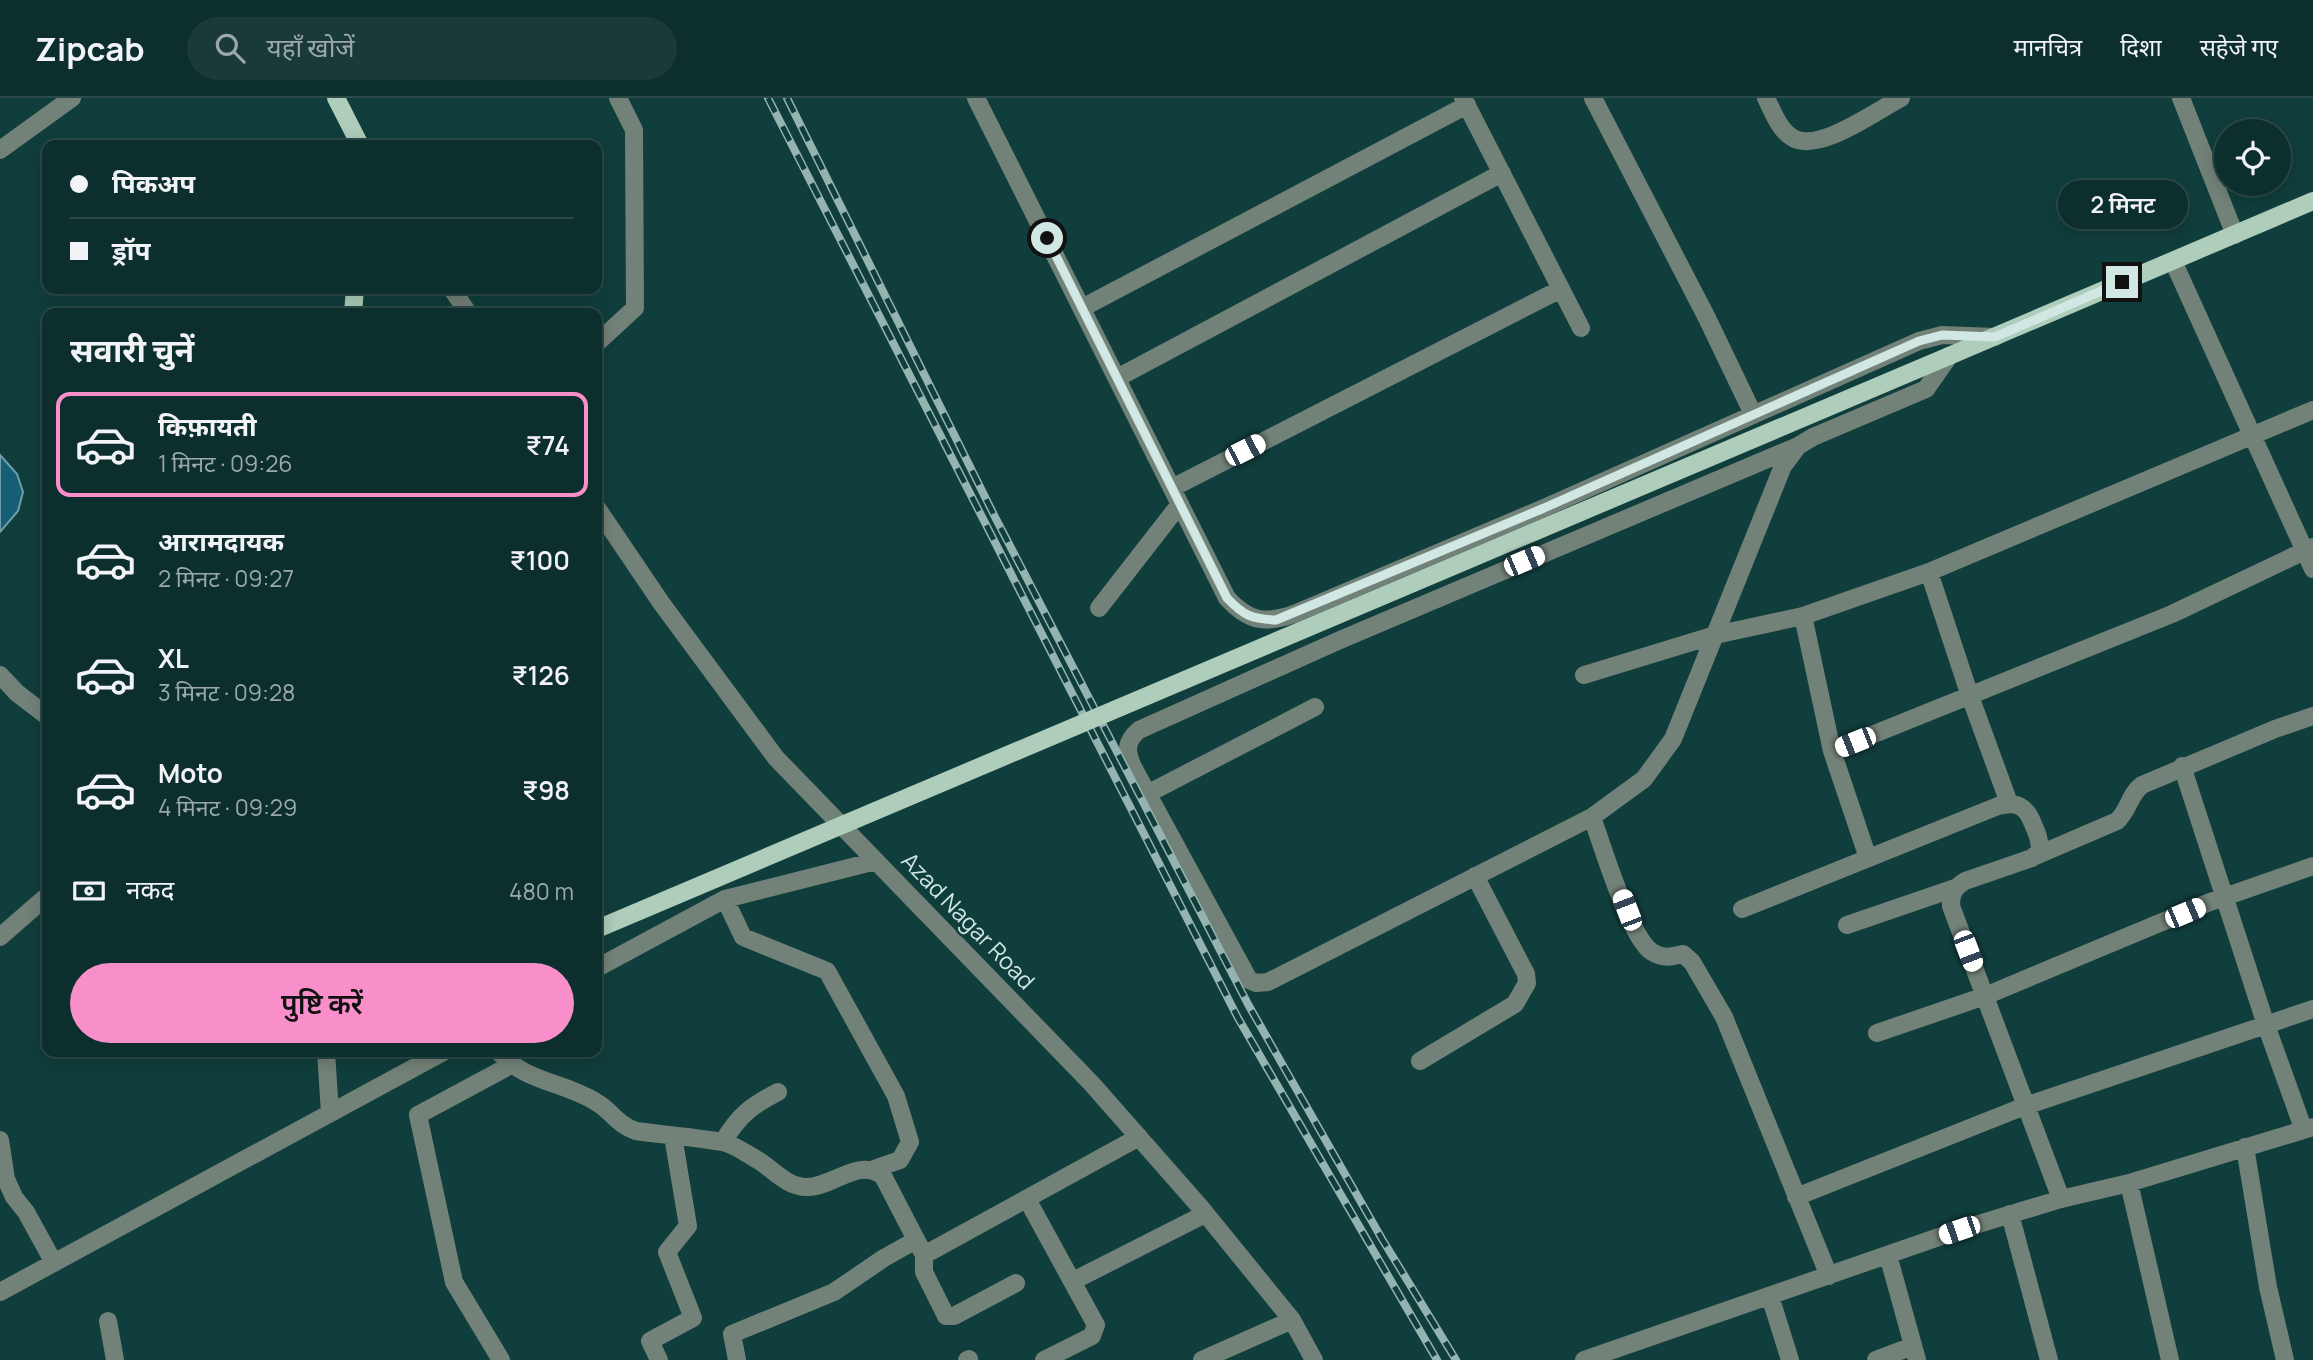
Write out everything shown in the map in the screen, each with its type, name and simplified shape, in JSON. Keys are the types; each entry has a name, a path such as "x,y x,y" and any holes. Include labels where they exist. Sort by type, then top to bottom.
{"main road":[{"path":"336,98 357,140"},
{"path":"602,927 2313,201"}],"street":[{"path":"0,150 72,98"},
{"path":"602,339 635,308 634,130 618,98"},
{"path":"976,98 1227,598 1241,613 1256,619 1276,620 1544,508 1919,341 1942,335 1995,337"},
{"path":"1593,98 1707,318 1753,414"},
{"path":"1766,98 1782,128 1793,138 1806,143 1823,140 1901,98"},
{"path":"2181,98 2235,235"},
{"path":"1082,308 1465,102 1581,328"},
{"path":"1117,378 1502,173"},
{"path":"2173,261 2253,437 2309,549 2313,569"},
{"path":"1099,608 1176,496 1561,289"},
{"path":"1798,446 1783,466 1673,738 1644,779 1592,817 1268,982 1256,983 1245,974 1127,755 1127,743 1139,730 1340,640 1926,389 1949,356"},
{"path":"1584,675 1715,635 1803,615 1929,572 2313,410"},
{"name":"Azad Nagar Road","path":"602,515 662,604 776,758 1092,1084 1205,1214 1292,1320 1314,1360"},
{"path":"1832,751 2172,614 2309,549"},
{"path":"1929,572 1970,696 2010,803"},
{"path":"1803,615 1832,751 1868,858"},
{"path":"0,675 42,712"},
{"path":"1147,794 1315,707"},
{"path":"1847,925 1955,888 1965,881 2032,858 2117,821 2126,814 2134,791 2142,785 2182,766 2313,716"},
{"path":"1584,1360 2010,1214 2129,1183 2308,1128 2266,1025 2182,766"},
{"path":"1742,909 2010,803 2019,804 2028,811 2040,841 2040,851 2032,858"},
{"path":"1592,817 1636,933 1649,950 1664,958 1683,954 1692,962 1724,1017 1829,1276"},
{"path":"602,965 725,899 876,861"},
{"path":"1877,1033 1985,996 2224,897 2313,866"},
{"path":"1420,1061 1515,1004 1527,983 1526,974 1475,876"},
{"path":"1955,888 1951,906 2061,1199"},
{"path":"501,1360 454,1282 418,1115 505,1058 599,1104 622,1126 636,1131 723,1142 758,1160 782,1178 805,1188 865,1168 874,1169 900,1160 910,1142 896,1096 827,971 743,937 725,899"},
{"path":"0,937 42,900"},
{"path":"1796,1197 2025,1106 2313,1009"},
{"path":"326,1057 330,1113"},
{"path":"0,1292 434,1057"},
{"path":"723,1142 746,1111 778,1092"},
{"path":"659,1360 650,1341 694,1318 667,1252 688,1226 673,1136"},
{"path":"737,1360 732,1334 834,1292 884,1258 920,1247 1027,1199 1139,1137"},
{"path":"0,1140 3,1180 26,1212 54,1263"},
{"path":"2245,1147 2268,1287 2285,1360"},
{"path":"874,1169 883,1176 920,1247 928,1284 944,1314 949,1317 1016,1283"},
{"path":"2129,1183 2170,1360"},
{"path":"1027,1199 1093,1317 1095,1331 1086,1339 1044,1360"},
{"path":"1073,1281 1205,1214"},
{"path":"2010,1214 2049,1360"},
{"path":"1876,1360 1915,1353 1888,1255"},
{"path":"1770,1296 1790,1360"},
{"path":"1202,1360 1292,1320"},
{"path":"108,1321 114,1360"}],"building":[{"path":"0,455 17,474 23,492 18,511 0,532"}],"railway":[{"path":"768,98 1238,1018 1437,1360"},
{"path":"787,98 995,517 1249,1006 1382,1239 1456,1360"}],"route":[{"path":"1047,238 1227,598 1241,613 1256,619 1276,620 1544,508 1919,341 1942,335 1995,337 2122,282"}]}
